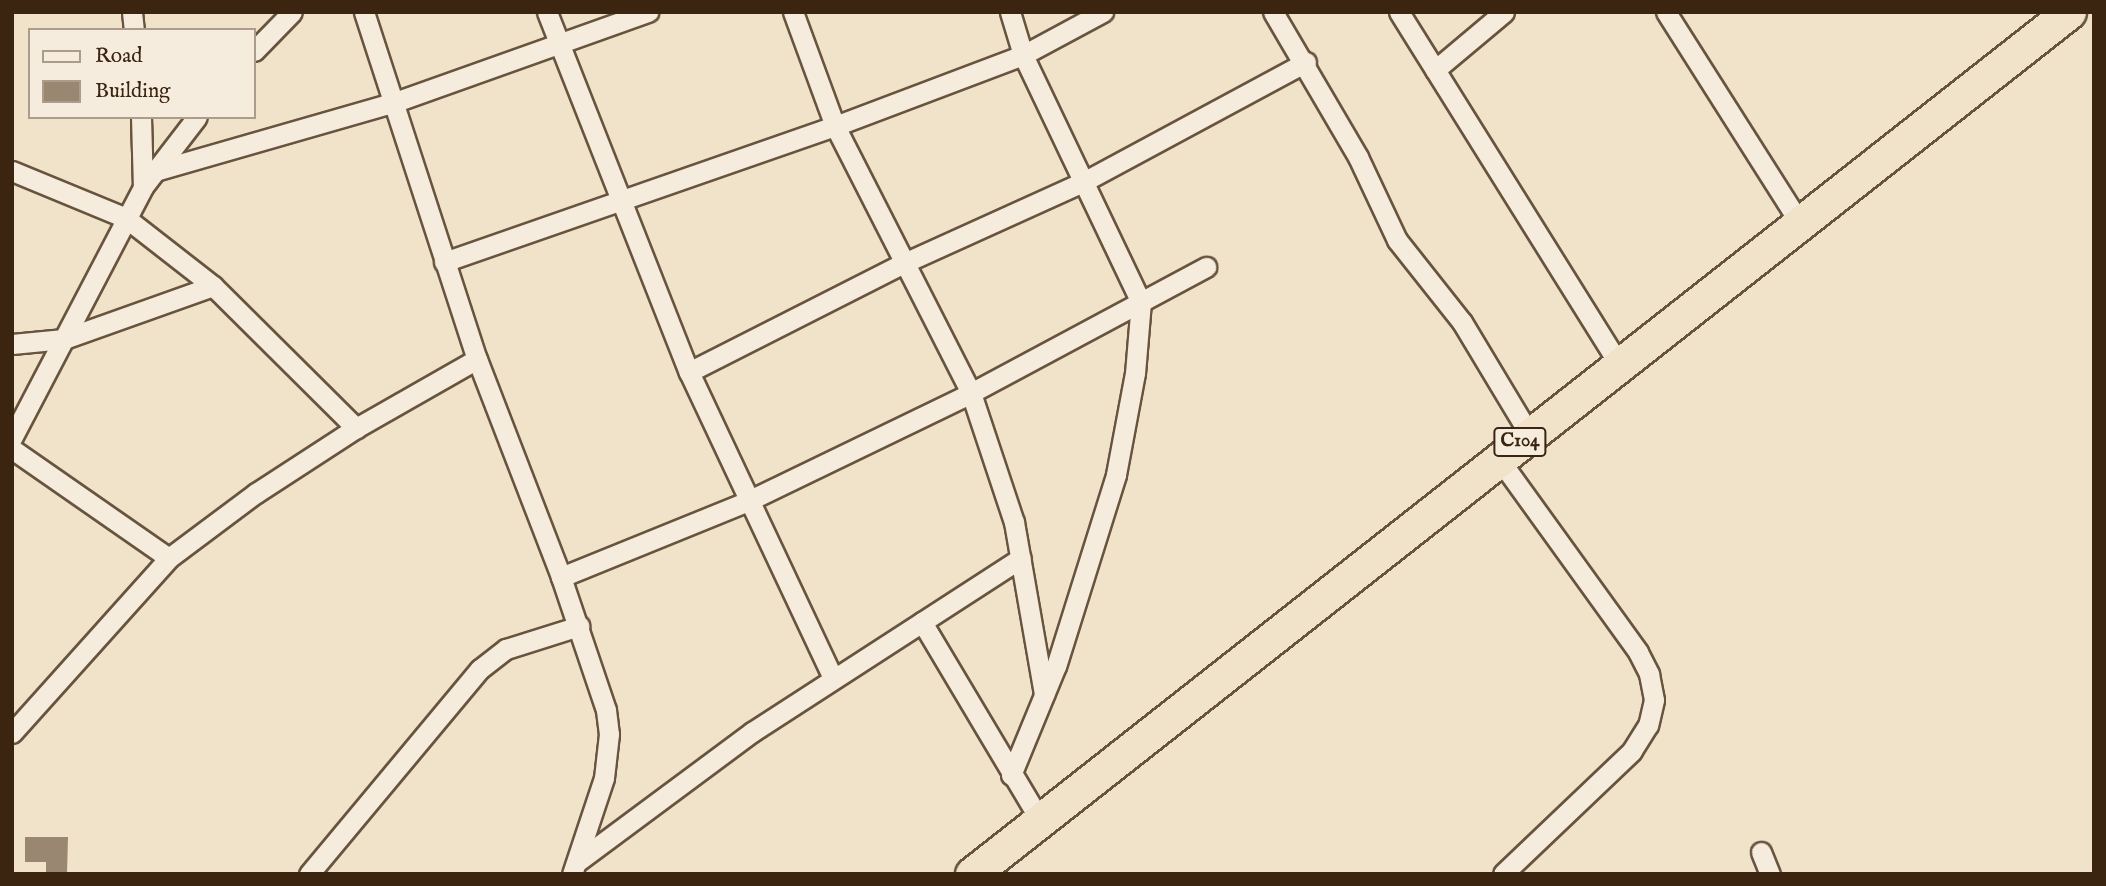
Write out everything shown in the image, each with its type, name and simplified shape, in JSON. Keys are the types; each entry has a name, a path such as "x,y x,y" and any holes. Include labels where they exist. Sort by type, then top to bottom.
{"highway":[{"name":"C104","path":"971,874 2068,12"}],"street":[{"path":"256,49 292,12"},
{"path":"364,12 477,359 579,626 609,734 600,798 574,868"},
{"path":"547,12 689,372 833,678"},
{"path":"149,179 395,102 648,12"},
{"path":"793,12 835,126 902,264 971,393 1002,480 1021,558 1044,695"},
{"path":"1010,12 1023,55 1142,302 1135,373 1116,474 1086,578 1044,695 1011,775"},
{"path":"444,262 835,126 1023,55 1103,12"},
{"path":"1273,12 1306,62 1397,240 1469,332 1530,435"},
{"path":"1399,12 1619,364"},
{"path":"1435,70 1504,12"},
{"path":"1666,12 1800,223"},
{"path":"689,372 902,264 1085,181 1306,62"},
{"path":"141,119 149,179"},
{"path":"12,438 126,218 149,179 195,119"},
{"path":"12,171 126,218 213,286 356,428"},
{"path":"561,577 748,501 971,393 1206,267"},
{"path":"12,344 64,339 213,286"},
{"path":"12,733 169,558 256,493 356,428 477,359"},
{"path":"12,449 169,558"},
{"path":"1499,459 1638,652 1654,700 1648,726 1632,751 1503,874"},
{"path":"574,868 714,759 833,678 1021,558"},
{"path":"922,622 1039,818"},
{"path":"309,874 480,669 506,649 579,626"},
{"path":"1761,852 1770,874"}],"building":[{"path":"25,837 68,837 67,874 46,874 46,862 25,862"}]}
